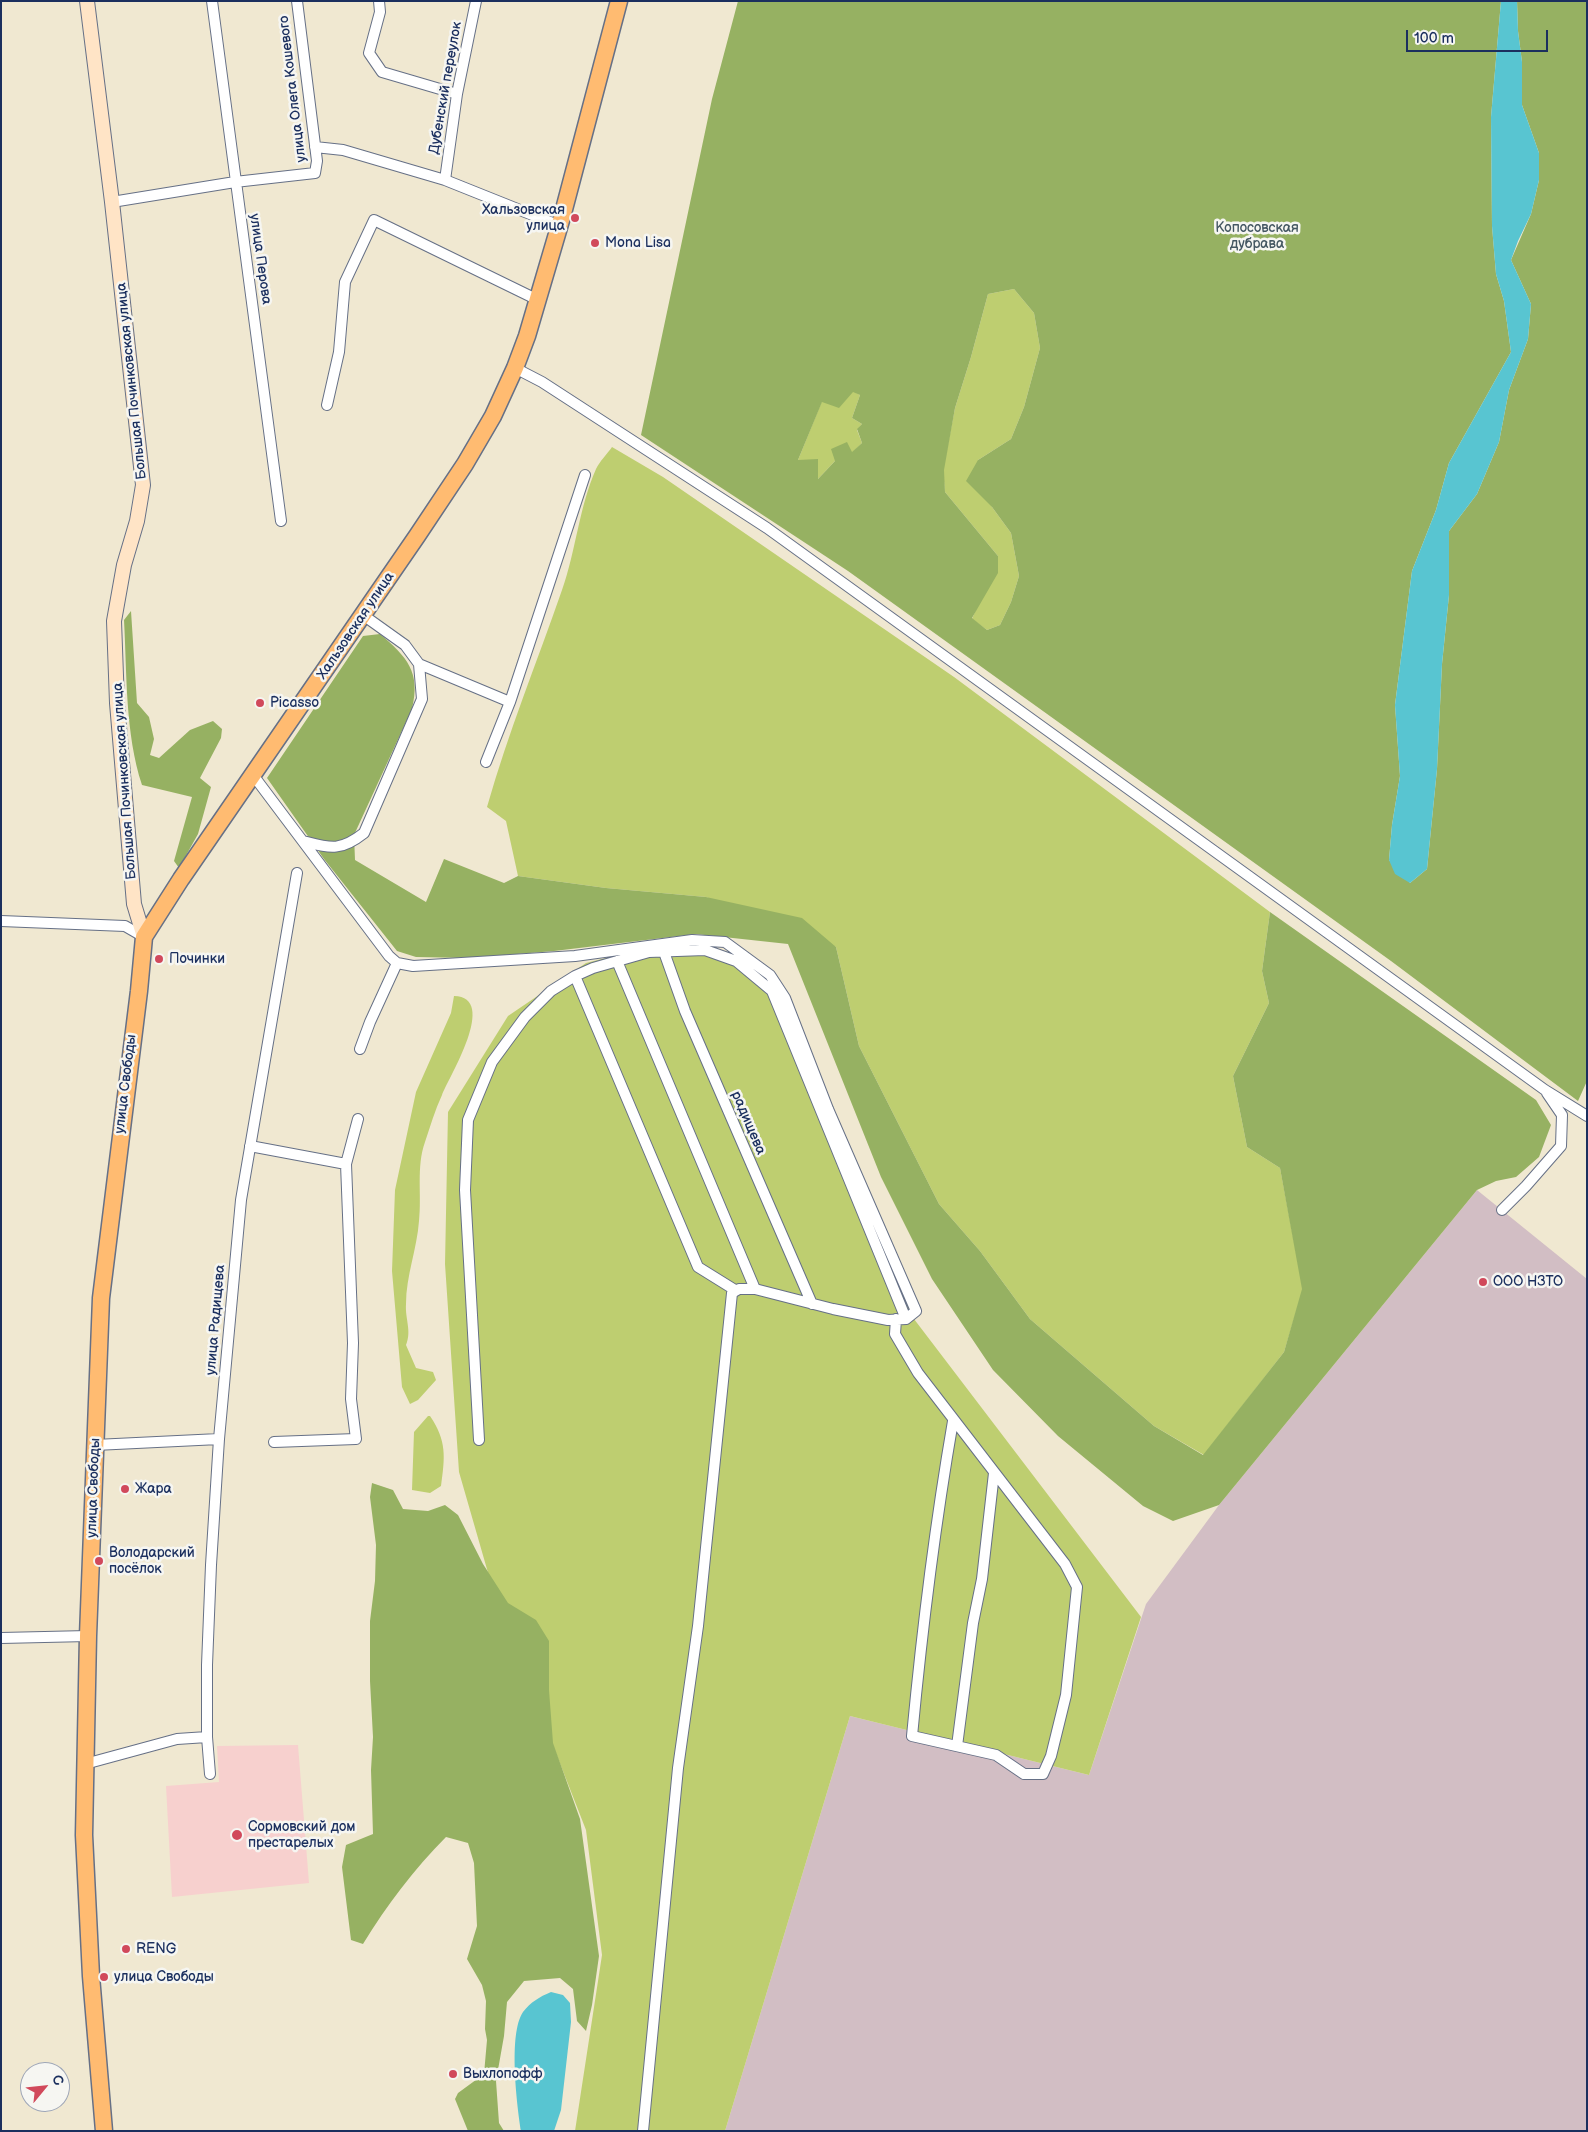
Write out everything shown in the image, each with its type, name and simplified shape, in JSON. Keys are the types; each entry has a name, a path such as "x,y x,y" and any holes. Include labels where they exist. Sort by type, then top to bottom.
{"main road":[{"name":"Хальзовская улица","path":"144,937 465,464 493,416 515,368 538,300 560,226 619,1"},
{"name":"улица Свободы","path":"104,2131 90,1966 84,1835 88,1636 101,1298 144,937"}],"street":[{"name":"Большая Починковская улица","path":"87,1 112,202 143,485 137,521 124,565 114,621 117,703 134,904 144,937"},
{"name":"улица Перова","path":"212,1 281,521"},
{"name":"улица Олега Кошевого","path":"235,182 315,173 317,161 316,147 297,1"},
{"path":"379,1 380,12 369,53 382,72 457,94"},
{"name":"Дубенский переулок","path":"444,180 457,94 476,1"},
{"path":"316,147 343,150 444,180 560,226"},
{"path":"112,202 235,182"},
{"path":"327,406 339,352 345,282 374,220 538,300"},
{"path":"515,368 542,382 767,528 1545,1090 1587,1116"},
{"path":"486,762 510,702 585,475"},
{"path":"363,615 405,645 419,664 510,702"},
{"path":"303,841 328,848 349,845 364,833 422,699 419,664"},
{"path":"253,775 389,956 397,963 413,966 575,956 692,940 725,942 770,975 785,998 828,1109 916,1311 901,1319 888,1320 812,1304 754,1289 735,1290 698,1267 575,976"},
{"name":"улица Радищева","path":"210,1774 207,1737 206,1665 210,1565 219,1439 241,1200 297,873"},
{"path":"1,922 125,926 144,937"},
{"path":"479,1440 465,1190 468,1120 492,1062 525,1017 552,991 575,976 649,952 704,950 736,962 772,991 901,1319 895,1334 918,1373 1066,1564 1077,1587 1066,1696 1051,1756 1043,1774 1024,1774 996,1756 912,1736 942,1482 953,1420"},
{"name":"радищева","path":"664,952 685,1011 812,1304"},
{"path":"617,961 754,1289"},
{"path":"360,1049 397,963"},
{"path":"1502,1210 1561,1146 1562,1115 1545,1090"},
{"path":"274,1442 356,1439 352,1399 353,1343 346,1164 358,1118"},
{"path":"250,1146 346,1164"},
{"path":"643,2131 678,1768 698,1626 730,1301 735,1290"},
{"path":"95,1445 219,1439"},
{"path":"957,1746 973,1623 982,1579 994,1473"},
{"path":"1,1638 88,1636"},
{"path":"85,1764 177,1739 207,1737"}],"shaded area":[{"path":"1477,1190 1587,1279 1587,2131 725,2131 850,1716 1089,1775 1146,1604 1219,1505"},
{"name":"Сормовский дом престарелых","path":"298,1745 309,1883 172,1897 166,1786 219,1782 217,1746"}],"green space":[{"name":"Копосовская дубрава","path":"738,1 1501,1 1491,117 1492,226 1496,274 1504,301 1511,352 1449,463 1436,510 1412,571 1395,705 1400,776 1392,825 1389,860 1410,883 1427,869 1437,769 1442,664 1449,595 1449,531 1477,494 1499,442 1509,390 1528,339 1531,304 1511,260 1531,214 1539,180 1539,153 1522,105 1522,62 1517,1 1587,1 1587,1081 1578,1101 1391,961 848,571 641,435 712,99","holes":["1014,289 1034,313 1040,348 1024,407 1011,439 978,460 966,481 992,507 1011,533 1019,576 1011,602 1000,625 987,630 972,618 998,573 998,556 945,492 944,470 955,408 988,294","853,392 860,395 852,418 862,424 857,429 862,443 852,452 847,442 831,449 835,461 818,479 818,459 798,460 822,402 839,408"]},
{"path":"1014,289 1034,313 1040,348 1024,407 1011,439 978,460 992,507 1011,533 1019,576 1011,602 1000,625 987,630 972,619 998,556 945,492 943,470 955,408 988,294"},
{"path":"853,391 860,395 852,418 862,424 857,430 862,443 852,453 835,461 817,480 798,460 822,401"},
{"path":"612,447 663,477 954,677 1270,912 1262,971 1269,1003 1233,1076 1247,1147 1280,1168 1303,1289 1284,1352 1204,1455 1154,1426 1030,1319 980,1251 939,1204 859,1046 836,947 706,897 606,888 518,876 506,821 487,807 513,725 567,575 585,498 598,466"},
{"path":"131,611 137,703 149,717 154,739 150,755 159,758 190,730 213,721 222,729 221,738 200,778 211,787 198,834 179,868 174,861 192,797 142,785 132,745 128,703 124,620"},
{"path":"380,634 398,650 410,666 415,685 414,696 412,709 354,835 355,860 426,902 444,859 504,883 518,876 606,888 706,897 802,918 836,947 859,1046 939,1204 980,1251 1030,1319 1154,1426 1203,1455 1284,1352 1302,1289 1280,1168 1247,1147 1233,1076 1269,1003 1262,971 1270,912 1536,1100 1551,1125 1539,1157 1516,1177 1496,1181 1477,1190 1219,1505 1173,1521 1143,1506 1058,1436 993,1370 932,1279 881,1177 788,944 696,934 554,951 468,958 416,957 397,951 324,859 267,778 363,636"},
{"path":"657,945 697,945 737,956 772,984 914,1319 1141,1617 1089,1775 850,1716 725,2131 575,2131 602,1955 586,1830 495,1597 459,1472 445,1264 448,1112 508,1016 586,963"},
{"path":"454,996 467,1000 472,1009 472,1023 461,1056 437,1107 422,1152 418,1231 406,1294 408,1340 406,1345 416,1368 433,1372 436,1380 418,1400 410,1404 402,1387 392,1271 395,1190 416,1092 451,1013"},
{"path":"428,1416 436,1425 442,1441 444,1458 441,1486 430,1493 412,1490 414,1432"},
{"path":"372,1483 393,1490 403,1509 428,1511 445,1505 458,1515 483,1564 508,1603 536,1620 549,1641 549,1690 553,1743 580,1819 599,1956 586,2031 577,2021 573,1989 560,1978 524,1981 507,2002 504,2036 496,2081 499,2123 504,2131 468,2131 455,2099 458,2093 484,2074 487,2040 485,2029 486,2001 482,1985 467,1959 477,1926 474,1863 468,1843 446,1837 402,1888 363,1944 351,1940 342,1867 346,1845 373,1834 370,1621 375,1581 376,1545 370,1497"}],"water":[{"path":"1501,1 1517,1 1522,62 1522,105 1539,153 1539,180 1531,214 1511,260 1531,304 1528,339 1509,390 1499,442 1477,494 1449,531 1449,595 1442,664 1437,769 1427,869 1410,883 1395,874 1389,860 1392,825 1400,776 1395,705 1412,571 1436,510 1449,463 1511,352 1504,301 1496,274 1492,226 1491,117"},
{"path":"551,1992 563,1995 570,2003 571,2022 561,2110 554,2131 521,2131 515,2070 518,2022 529,2005"}],"place":[{"name":"Хальзовская улица","path":"575,218"},
{"name":"Mona Lisa","path":"595,243"},
{"name":"Picasso","path":"260,703"},
{"name":"Починки","path":"159,959"},
{"name":"ООО НЗТО","path":"1483,1282"},
{"name":"Жара","path":"125,1489"},
{"name":"Володарский посёлок","path":"99,1561"},
{"name":"Сормовский дом престарелых","path":"237,1835"},
{"name":"RENG","path":"126,1949"},
{"name":"улица Свободы","path":"104,1977"},
{"name":"Выхлопофф","path":"453,2074"}]}
